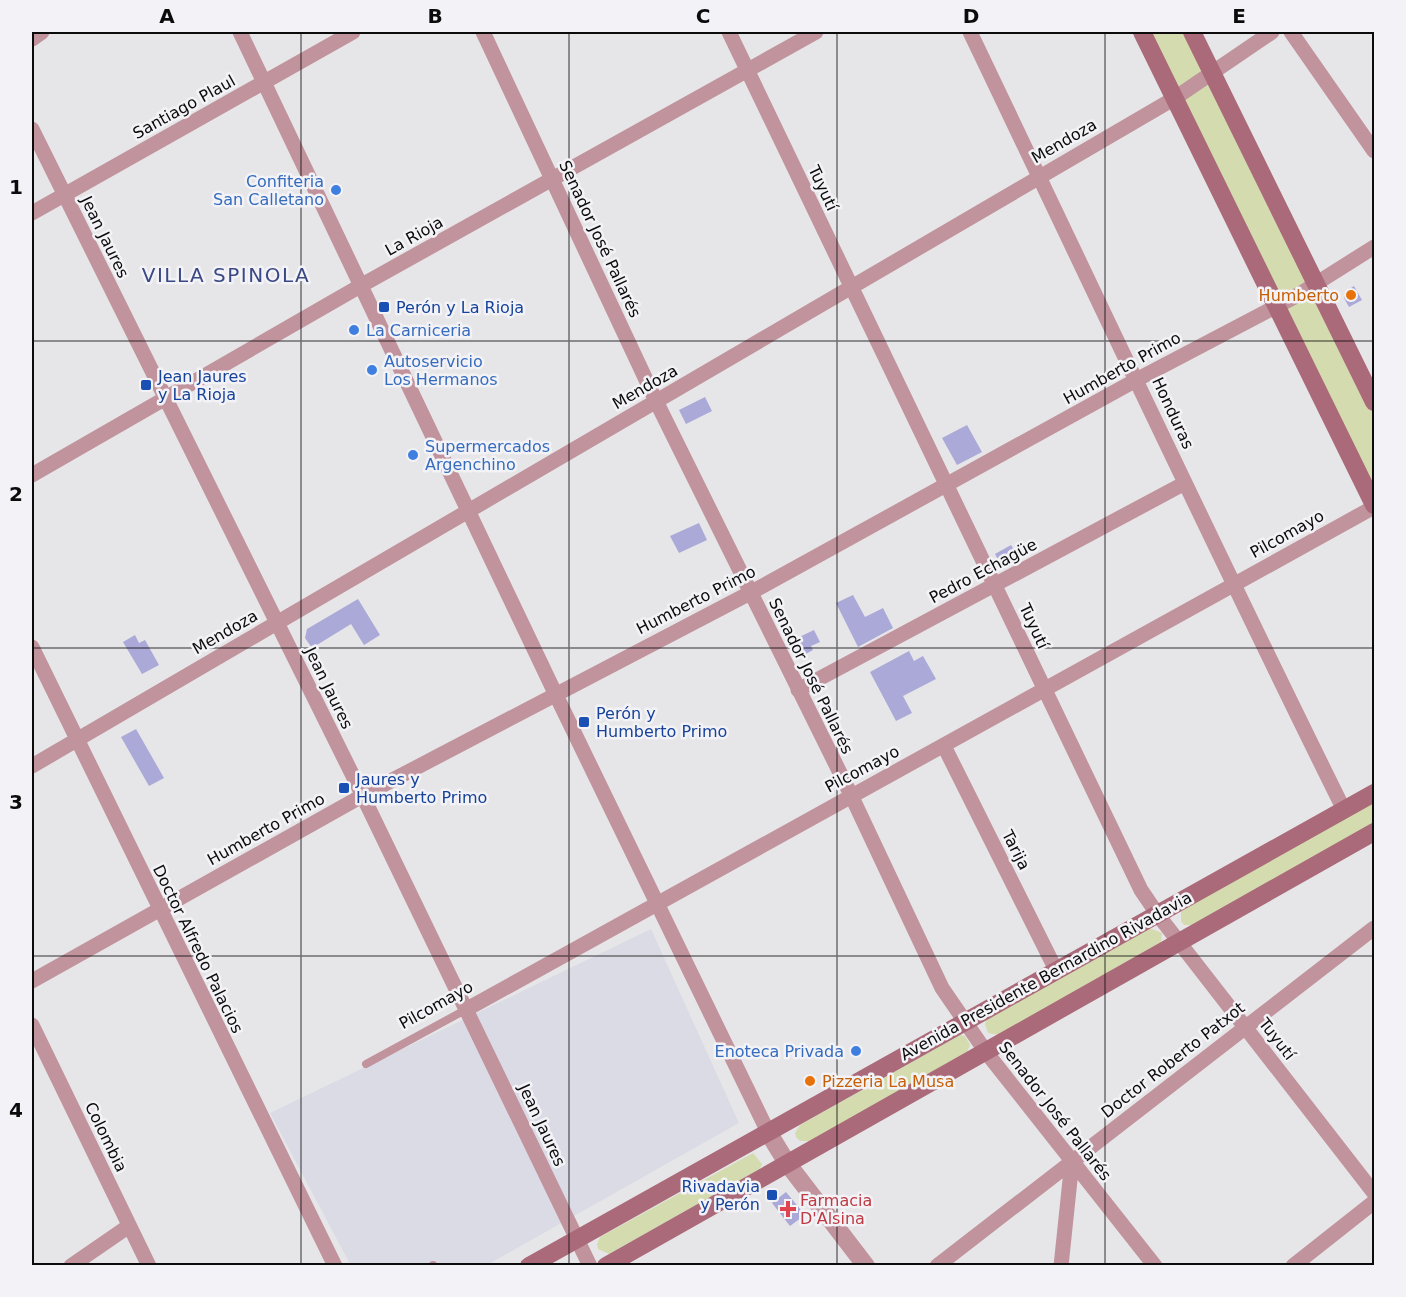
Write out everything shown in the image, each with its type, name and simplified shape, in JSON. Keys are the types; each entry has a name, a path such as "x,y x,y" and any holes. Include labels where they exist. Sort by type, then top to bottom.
{"main road":[{"path":"1142,32 1374,506"},
{"path":"1192,32 1374,402"},
{"name":"Avenida Presidente Bernardino Rivadavia","path":"529,1266 1374,793"},
{"path":"606,1266 1374,832"}],"street":[{"path":"32,39 42,32"},
{"path":"240,32 555,693 768,1132 787,1163 866,1266"},
{"name":"Santiago Plaul","path":"32,213 353,32"},
{"name":"Senador José Pallarés","path":"483,32 656,401 851,795 942,988 986,1052 1155,1266"},
{"name":"Tuyutí","path":"729,32 1141,890 1374,1193"},
{"name":"La Rioja","path":"32,475 362,285 816,32"},
{"name":"Honduras","path":"970,32 1138,379 1233,585 1344,810"},
{"name":"Mendoza","path":"32,766 1175,98 1212,70 1272,32"},
{"path":"1291,32 1374,151"},
{"name":"Jean Jaures","path":"32,129 467,1009 590,1266"},
{"name":"Humberto Primo","path":"32,981 362,796 750,593 1138,379 1317,284 1374,248"},
{"name":"Pedro Echagüe","path":"798,690 1185,483"},
{"name":"Pilcomayo","path":"467,1009 1374,506"},
{"name":"Doctor Alfredo Palacios","path":"32,646 158,909 335,1266"},
{"name":"Tarija","path":"944,746 1056,970"},
{"name":"Doctor Roberto Patxot","path":"938,1266 1374,928"},
{"name":"Colombia","path":"32,1025 148,1266"},
{"path":"1061,1266 1072,1161"},
{"path":"1293,1266 1374,1202"},
{"path":"71,1266 129,1226"}],"lane":[{"name":"Pilcomayo","path":"366,1064 467,1009"}],"shaded area":[{"path":"651,929 739,1123 487,1265 351,1266 270,1113"}],"green space":[{"path":"1142,32 1192,32 1374,402 1374,505"},
{"path":"1374,802 1374,822 1194,925 1184,925 1181,921 1181,911"},
{"path":"1149,928 1162,933 1161,942 999,1035 988,1033 985,1024 987,1019"},
{"path":"960,1035 965,1036 970,1045 967,1052 810,1141 800,1141 796,1137 795,1133 800,1125"},
{"path":"753,1153 762,1164 760,1169 609,1254 598,1249 597,1244 600,1237"}],"building":[{"name":"Humberto","path":"1354,286 1362,300 1349,307 1344,298 1345,292"},
{"path":"705,397 712,411 686,424 679,410"},
{"path":"967,425 982,452 957,465 942,438"},
{"path":"699,523 707,540 679,553 670,536"},
{"path":"1011,545 1020,560 1003,569 995,554"},
{"path":"853,595 865,617 883,608 893,628 858,647 836,603"},
{"path":"358,599 380,635 364,645 351,624 312,648 305,638 307,629"},
{"path":"814,630 820,642 811,646 813,650 802,656 793,640"},
{"path":"135,635 139,643 145,640 159,665 142,674 123,642"},
{"path":"909,651 914,661 923,656 936,679 903,696 912,713 896,721 870,672"},
{"path":"136,729 164,778 149,786 121,737"},
{"name":"Farmacia D'Alsina","path":"786,1192 805,1215 790,1226 772,1203"}],"place":[{"name":"Confiteria San Calletano","path":"336,190"},
{"name":"Humberto","path":"1351,295"},
{"name":"Perón y La Rioja","path":"384,307"},
{"name":"La Carniceria","path":"354,330"},
{"name":"Autoservicio Los Hermanos","path":"372,370"},
{"name":"Jean Jaures y La Rioja","path":"146,385"},
{"name":"Supermercados Argenchino","path":"413,455"},
{"name":"Perón y Humberto Primo","path":"584,722"},
{"name":"Jaures y Humberto Primo","path":"344,788"},
{"name":"Enoteca Privada","path":"856,1051"},
{"name":"Pizzeria La Musa","path":"810,1081"},
{"name":"Rivadavia y Perón","path":"772,1195"},
{"name":"Farmacia D'Alsina","path":"788,1209"}],"district":[{"name":"VILLA SPINOLA","path":"226,275"}]}
